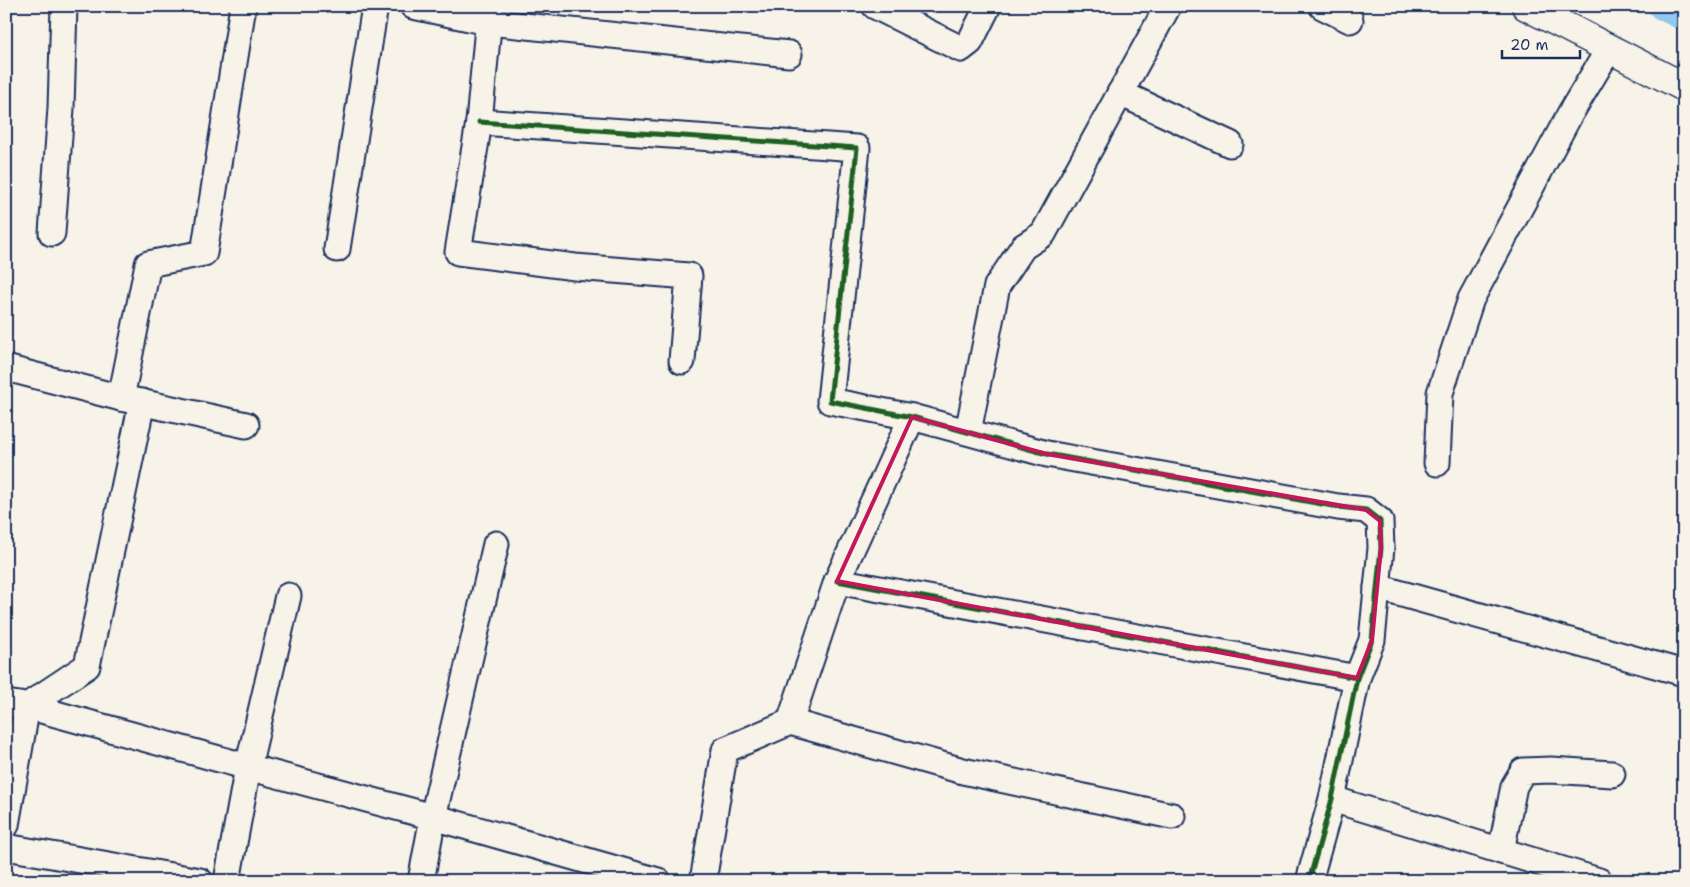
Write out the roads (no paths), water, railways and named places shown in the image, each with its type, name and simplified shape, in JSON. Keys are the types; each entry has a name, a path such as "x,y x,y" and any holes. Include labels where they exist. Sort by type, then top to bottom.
{"street":[{"path":"52,234 62,108 64,6"},
{"path":"17,704 87,666 132,400 148,264 204,253 244,6"},
{"path":"337,249 375,6"},
{"path":"412,6 489,14 788,54"},
{"path":"875,6 961,49 970,42 988,6"},
{"path":"968,432 997,286 1023,247 1043,234 1168,6"},
{"path":"1322,6 1350,20"},
{"path":"1526,6 1684,87"},
{"path":"489,14 479,122 458,252 575,267 688,276 682,361"},
{"path":"1437,463 1440,393 1472,299 1570,114 1609,49"},
{"path":"1120,93 1230,144"},
{"path":"479,122 857,148 830,401 912,417 1047,454 1338,507 1366,510 1380,521 1381,548 1372,640 1357,678 1332,799 1309,881"},
{"path":"6,368 132,400 246,425"},
{"path":"790,722 837,580 912,417"},
{"path":"421,881 433,817 496,544"},
{"path":"837,580 1357,678"},
{"path":"1377,587 1684,673"},
{"path":"226,881 248,767 288,596"},
{"path":"17,704 433,817 658,881"},
{"path":"6,825 17,704"},
{"path":"703,881 725,750 790,722 963,771 1172,816"},
{"path":"1501,851 1514,786 1523,771 1551,770 1612,774"},
{"path":"1332,799 1599,881"},
{"path":"6,847 200,881"}],"waterway":[{"path":"1662,6 1684,17"}]}
